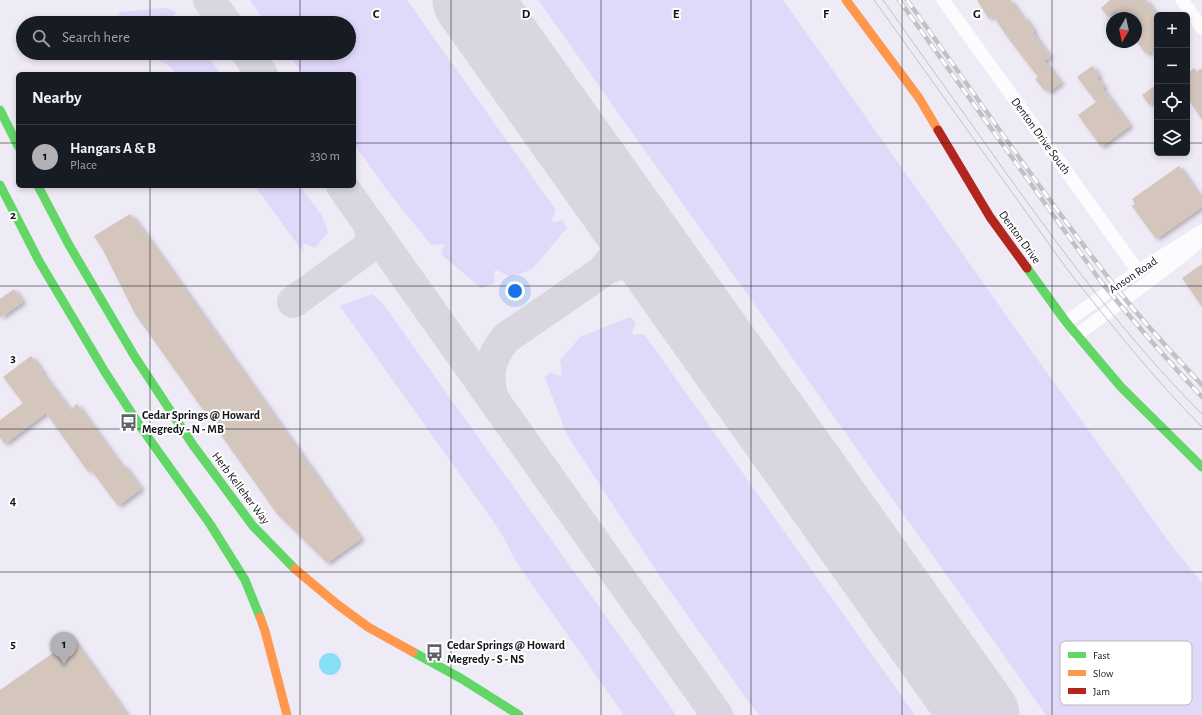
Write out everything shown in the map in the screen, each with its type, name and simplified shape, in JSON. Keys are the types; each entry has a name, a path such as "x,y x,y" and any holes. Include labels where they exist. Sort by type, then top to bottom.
{"main road":[{"name":"Denton Drive","path":"846,0 919,98 990,217 1066,322 1121,387 1202,467"},
{"path":"0,110 16,142"},
{"path":"0,185 39,261 105,372 140,426 210,524 245,580 265,631 287,715"},
{"name":"Herb Kelleher Way","path":"39,188 69,245 135,357 193,445 253,526 291,566 338,605 368,627 462,679 519,715"}],"street":[{"name":"Denton Drive South","path":"943,0 1138,271"},
{"path":"1182,0 1202,28"},
{"name":"Anson Road","path":"1066,322 1138,271 1202,231"},
{"name":"Anson Road","path":"1077,335 1202,240"},
{"path":"462,679 495,708 500,715"}],"shaded area":[{"path":"250,0 407,0 556,210 552,220 553,222 563,220 567,228 532,269 512,277 496,270 494,272 495,283 481,288 441,254 444,246 443,244 431,245 390,194 356,147 356,72 302,72 293,60 356,60 356,16 261,16"},
{"path":"538,0 783,0 1168,541 1202,583 1202,715 1046,715"},
{"path":"164,8 176,12 174,16 119,16 119,12"},
{"path":"160,60 211,60 220,72 175,72"},
{"path":"256,188 301,188 322,216 328,232 315,248 304,243 303,252"},
{"path":"372,294 384,305 676,715 624,715 517,563 500,531 340,306"},
{"path":"630,317 636,323 632,333 634,335 644,334 915,715 759,715 748,701 661,578 567,435 545,378 550,372 560,376 562,375 560,360 580,337"}],"water":[{"path":"330,653 338,656 341,664 338,672 330,675 322,672 319,664 322,656"}],"building":[{"path":"977,0 1010,0 1032,28 1033,33 1050,57 1044,61 1061,83 1049,92 1046,89 1044,90 1035,79 1038,77 993,16 989,19"},
{"path":"1110,0 1146,0 1155,12 1154,55 1151,51 1146,54 1141,48 1142,12 1119,12 1117,9 1113,12 1106,12 1106,15 1101,8"},
{"path":"1092,66 1099,76 1097,78 1104,86 1102,88 1130,126 1101,147 1078,115 1096,102 1077,77"},
{"path":"1194,68 1197,72 1202,68 1202,120 1190,102 1190,71"},
{"path":"1153,87 1154,88 1154,101 1149,105 1142,95"},
{"path":"1179,166 1202,200 1202,207 1156,239 1132,206 1135,204 1132,199"},
{"path":"130,214 361,539 327,563 277,514 135,314 103,250 94,236"},
{"path":"1202,264 1202,307 1182,278"},
{"path":"14,289 23,302 0,318 0,299"},
{"path":"31,356 70,410 77,404 122,467 124,465 141,489 118,506 91,470 88,472 46,413 5,444 0,438 0,420 23,403 3,377"},
{"path":"73,639 127,715 0,715 0,690"}],"taxiway":[{"path":"209,0 221,16"},
{"path":"252,60 261,72"},
{"path":"343,188 717,715"},
{"path":"603,270 615,255 621,238 621,221 615,202"},
{"path":"293,302 369,247 371,235 369,224"},
{"path":"493,399 490,381 490,367 496,353 506,338 609,267 632,263 646,265 666,274"}],"runway":[{"path":"472,0 980,715"}],"tram line":[{"path":"874,0 1067,269 1149,370 1202,427"},
{"path":"883,0 1050,234 1148,357 1202,414"}],"railway":[{"path":"899,0 1102,283 1151,341 1202,397"},
{"path":"907,0 1037,183 1091,255 1138,314 1202,385"}],"traffic: fast":[{"path":"0,110 16,142"},
{"path":"0,185 39,261 105,372 140,426 210,524 245,580 260,617"},
{"path":"39,188 69,245 135,357 193,445 253,526 295,569"},
{"path":"1027,268 1066,322 1121,387 1202,467"},
{"path":"413,652 462,679 519,715"}],"traffic: slow":[{"path":"846,0 919,98 938,130"},
{"path":"295,569 338,605 368,627 413,652"},
{"path":"260,617 287,715"}],"traffic: jam":[{"path":"938,130 990,217 1027,268"}],"place":[{"name":"Cedar Springs @ Howard Megredy - N - MB","path":"129,422"},
{"name":"Cedar Springs @ Howard Megredy - S - NS","path":"434,652"},
{"name":"Hangars A & B","path":"64,665"}]}
